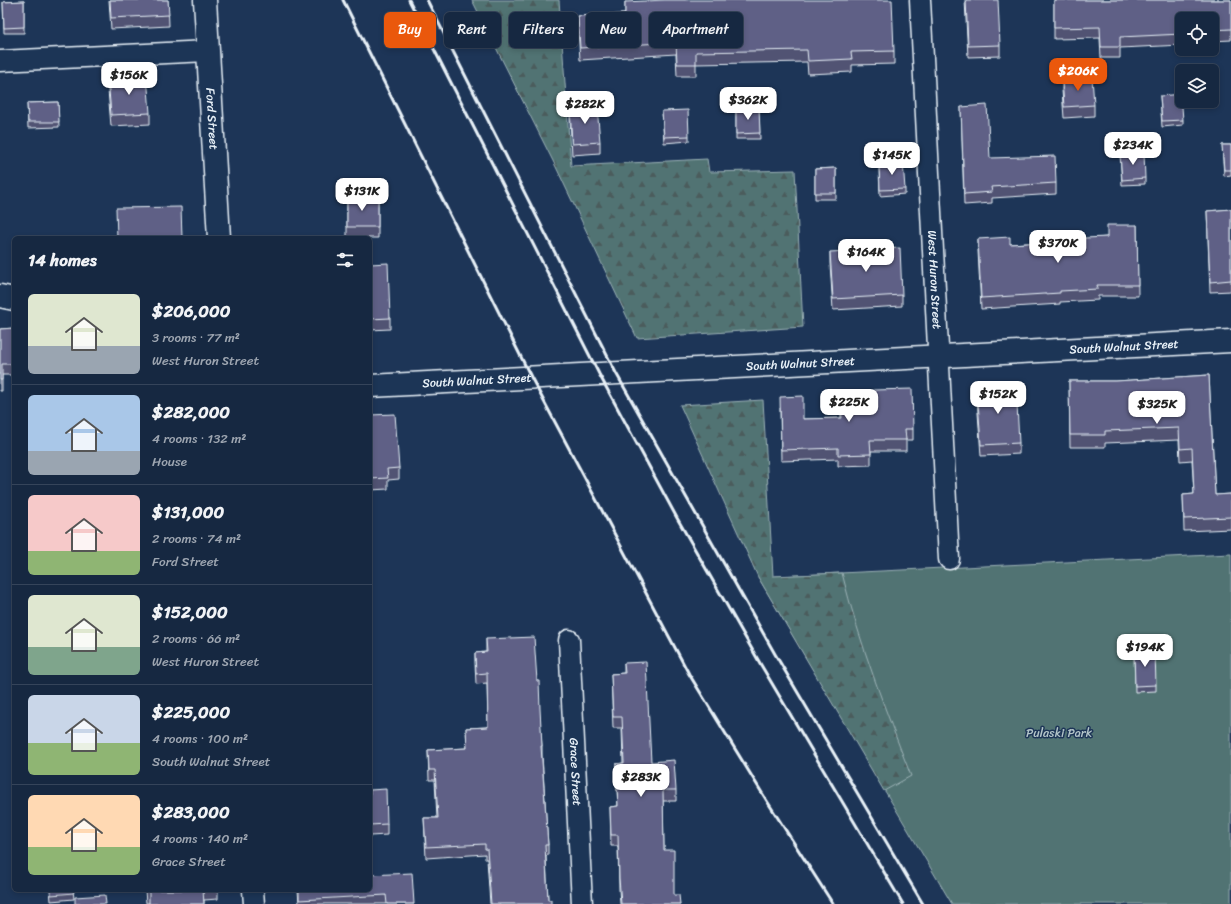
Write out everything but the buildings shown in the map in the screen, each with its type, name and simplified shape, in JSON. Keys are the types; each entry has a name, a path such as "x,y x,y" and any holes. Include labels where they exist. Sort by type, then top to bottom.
{"street":[{"name":"Ford Street","path":"205,0 219,236"},
{"name":"West Huron Street","path":"920,0 949,559"},
{"path":"0,61 208,51"},
{"path":"0,296 12,298"},
{"name":"South Walnut Street","path":"372,386 1231,341"},
{"name":"Grace Street","path":"569,640 582,904"},
{"path":"253,892 254,904"}],"green space":[{"path":"472,0 559,0 560,12 509,12 509,48 562,48 571,166 707,159 709,172 795,170 803,327 637,338 556,167 496,48 501,48 501,12 478,12"},
{"path":"763,400 773,576 842,573 864,650 911,776 884,791 758,577 680,405"},
{"name":"Pulaski Park","path":"1231,554 1231,904 952,904 758,577"}],"railway":[{"path":"343,0 531,377 689,674 767,801 833,904"},
{"path":"409,0 599,374 677,518 761,665 903,904"},
{"path":"427,0 616,373 775,654 923,904"}]}
